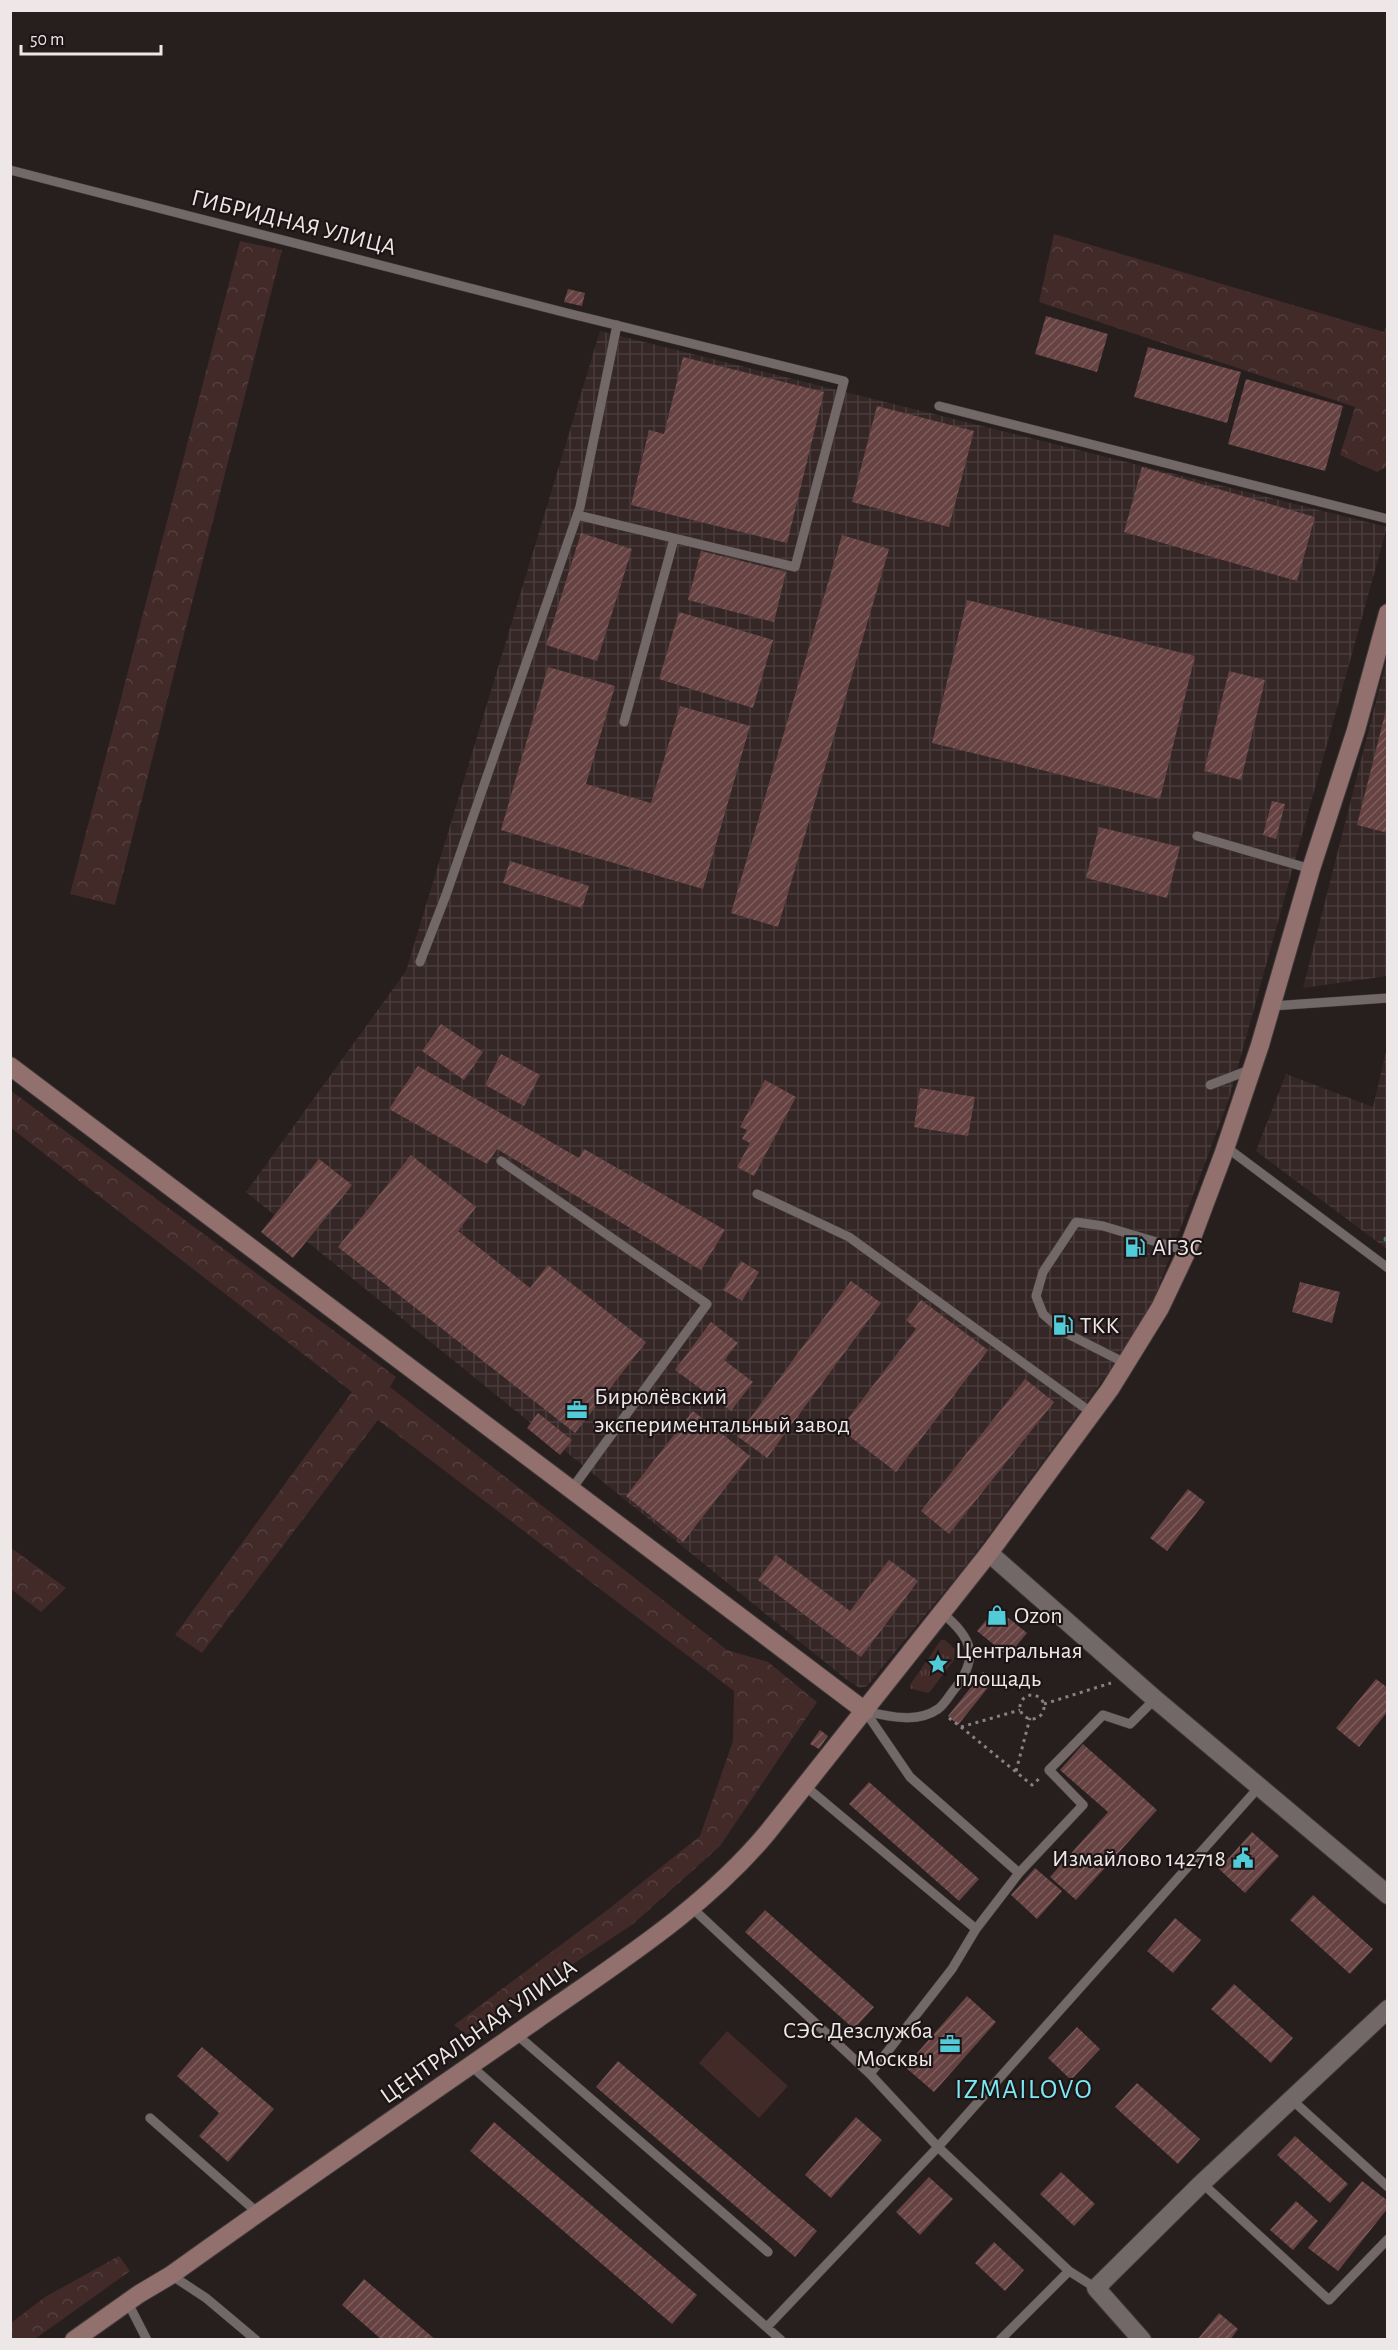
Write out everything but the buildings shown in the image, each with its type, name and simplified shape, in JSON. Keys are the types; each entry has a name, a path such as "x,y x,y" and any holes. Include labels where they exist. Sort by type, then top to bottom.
{"street":[{"name":"ЦЕНТРАЛЬНАЯ УЛИЦА","path":"74,2340 516,2034 691,1907 744,1861 989,1553 1126,1364 1160,1308 1187,1251 1253,1069 1311,869 1356,730 1388,613"},
{"path":"10,1066 865,1711"},
{"path":"989,1553 1155,1699 1388,1895"},
{"path":"1142,2340 1096,2288 1202,2183 1388,2008"}],"lane":[{"name":"ГИБРИДНАЯ УЛИЦА","path":"10,170 567,313 844,381 795,567 674,539"},
{"path":"420,962 450,884 577,515 617,325"},
{"path":"939,406 1388,519"},
{"path":"577,515 674,539 624,722"},
{"path":"1197,836 1311,869"},
{"path":"1272,1006 1388,998"},
{"path":"1210,1085 1253,1069"},
{"path":"1226,1147 1388,1268"},
{"path":"501,1161 707,1304 572,1490"},
{"path":"757,1194 849,1237 1092,1413"},
{"path":"1126,1364 1062,1331 1043,1314 1036,1296 1043,1272 1076,1222 1103,1226 1187,1251"},
{"path":"865,1711 896,1718 920,1716 938,1709 959,1684 971,1659 967,1638 942,1613"},
{"path":"870,2074 952,1969 976,1929 1019,1873 1083,1805 1049,1770 1103,1715 1130,1724 1155,1699"},
{"path":"865,1711 910,1777 1019,1873"},
{"path":"805,1786 976,1929"},
{"path":"767,2327 938,2147 1259,1787"},
{"path":"691,1907 870,2074 938,2147 1069,2271 1096,2288"},
{"path":"516,2034 768,2252"},
{"path":"470,2065 781,2340"},
{"path":"1291,2099 1388,2187"},
{"path":"150,2118 258,2213"},
{"path":"1202,2183 1329,2300 1388,2239"},
{"path":"1000,2340 1069,2271"},
{"path":"171,2275 206,2298 256,2340"},
{"path":"128,2303 147,2340"}],"path":[{"path":"1044,1704 1130,1677"},
{"path":"1029,1695 1038,1696 1044,1704 1043,1713 1035,1719 1026,1718 1020,1710 1021,1701 1029,1695"},
{"path":"938,1709 1032,1785 1049,1770"},
{"path":"961,1727 1020,1710"},
{"path":"1016,1771 1030,1718"}],"shaded area":[{"path":"600,331 1387,527 1229,1099 1145,1323 968,1563 867,1686 860,1688 847,1680 246,1192 406,971"},
{"path":"1387,658 1387,976 1303,988"},
{"path":"1387,1047 1387,1249 1256,1151 1286,1074 1373,1107"}],"green space":[{"path":"1054,234 1384,332 1387,325 1387,467 1377,472 1340,455 1355,407 1039,302"},
{"path":"240,241 282,250 115,905 70,894"},
{"path":"10,1090 396,1377 390,1387 727,1650 768,1662 817,1702 720,1846 633,1924 467,2035 454,2025 606,1911 700,1836 733,1741 734,1691 378,1420 202,1653 175,1635 352,1392 11,1128"},
{"path":"10,1547 66,1588 41,1612 11,1589"},
{"name":"Центральная площадь","path":"941,1640 945,1640 955,1649 954,1660 929,1693 911,1689 910,1685"},
{"path":"727,2031 788,2086 759,2118 699,2063"},
{"path":"119,2256 130,2271 35,2339 11,2339 11,2323 45,2297"}],"place":[{"name":"АГЗС","path":"1135,1247"},
{"name":"ТКК","path":"1063,1325"},
{"name":"Бирюлёвский экспериментальный завод","path":"577,1410"},
{"name":"Ozon","path":"997,1615"},
{"name":"Центральная площадь","path":"938,1664"},
{"name":"Измайлово 142718","path":"1243,1858"},
{"name":"СЭС Дезслужба Москвы","path":"950,2044"}],"district":[{"name":"IZMAILOVO","path":"1024,2089"}]}
